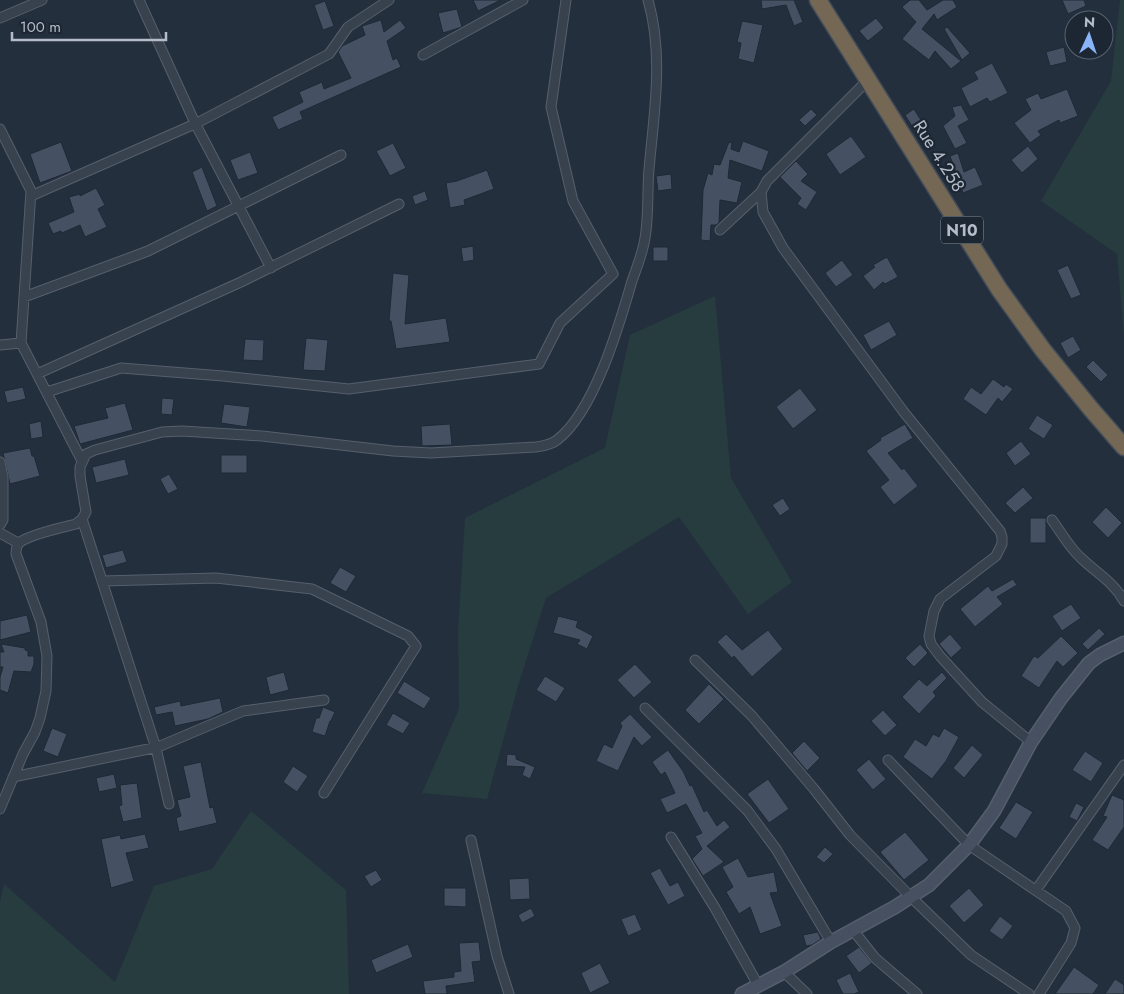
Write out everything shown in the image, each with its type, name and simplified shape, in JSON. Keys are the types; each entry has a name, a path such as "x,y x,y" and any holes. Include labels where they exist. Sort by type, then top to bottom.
{"highway":[{"name":"Rue 4.258","path":"818,0 999,288 1043,350 1124,447"}],"street":[{"path":"0,18 42,0"},
{"path":"139,0 195,123 270,267"},
{"path":"31,196 195,123 329,54 348,28 389,0"},
{"path":"423,55 523,0"},
{"path":"47,392 121,368 349,389 539,364 560,323 613,274 573,201 551,107 566,0"},
{"path":"18,543 28,538 76,524 82,519 86,512 80,476 82,461 86,454 156,434 182,431 262,436 394,451 431,453 536,447 549,445 557,440 571,426 589,400 619,324 646,238 649,172 658,66 656,38 648,0"},
{"path":"720,230 761,192 767,181 868,80"},
{"path":"0,129 32,191 21,343 82,461"},
{"path":"24,297 148,251 341,155"},
{"path":"761,192 763,212 783,248 904,410 1000,531 1002,544 996,556 940,599 934,611 930,636 931,644 982,702 1031,742"},
{"path":"38,374 241,282 399,204"},
{"path":"0,345 21,343"},
{"path":"0,462 3,486 3,520 0,525"},
{"path":"82,519 156,748 169,804"},
{"path":"1052,520 1079,556 1103,575 1119,592 1124,601"},
{"path":"0,533 18,543"},
{"path":"0,809 23,754 35,732 46,691 47,656 41,622 16,554 18,543"},
{"path":"102,581 216,578 312,589 408,636 416,646 324,793"},
{"path":"742,994 784,972 831,942 929,885 969,845 999,804 1031,742 1061,698 1089,664 1100,655 1124,643"},
{"path":"695,660 752,716 850,835 910,897 971,955 1029,994"},
{"path":"13,777 156,748 243,711 324,700"},
{"path":"645,708 747,810 776,849 831,942"},
{"path":"888,760 969,845 1066,911 1075,928 1071,943 1039,994"},
{"path":"1036,890 1124,765"},
{"path":"671,837 715,908 758,985"},
{"path":"471,840 497,956 509,994"},
{"path":"854,930 875,958 917,994"},
{"path":"784,972 807,994"}],"green space":[{"path":"1120,0 1124,0 1124,336 1117,254 1041,201 1111,81"},
{"path":"715,296 731,478 792,582 748,614 679,517 546,598 518,686 487,799 422,793 459,709 458,633 465,518 605,448 630,335"},
{"path":"251,811 346,890 349,994 0,994 0,902 4,884 115,982 154,886 212,869"}],"building":[{"path":"473,0 501,0 478,11"},
{"path":"761,0 794,0 803,22 794,26 786,5 762,9"},
{"path":"910,0 919,0 927,10 943,0 953,0 957,7 937,20 934,14 922,29 961,61 951,69 935,51 929,60 902,39 916,22 902,7"},
{"path":"1062,0 1084,0 1086,6 1077,10 1066,10"},
{"path":"325,1 334,26 323,30 314,5"},
{"path":"457,9 462,27 443,33 438,13"},
{"path":"876,18 884,28 868,41 859,31"},
{"path":"381,20 384,32 400,20 406,28 387,41 393,60 397,58 401,67 300,112 303,119 278,130 272,117 303,102 299,92 322,82 324,89 351,78 338,52 342,46 365,35 362,26"},
{"path":"742,21 763,25 754,63 738,59 741,43 737,42"},
{"path":"947,27 970,53 962,60 944,29"},
{"path":"1064,47 1064,60 1067,62 1050,66 1046,52"},
{"path":"992,63 1008,93 990,102 987,98 970,107 961,88 978,79 974,72"},
{"path":"1067,89 1078,116 1060,123 1059,120 1038,131 1041,135 1030,143 1014,123 1031,110 1025,99 1038,93 1041,99"},
{"path":"961,105 969,120 958,126 967,143 955,149 943,126 955,116 952,107"},
{"path":"811,109 817,115 805,126 799,120"},
{"path":"914,109 930,135 921,141 905,115"},
{"path":"851,136 866,157 840,175 826,154"},
{"path":"743,141 769,151 762,171 730,160 728,178 742,182 737,203 720,200 719,223 711,225 710,241 701,240 703,190 708,173 712,175 714,164 720,165 729,142 732,143 731,149 739,152"},
{"path":"61,142 72,171 40,183 30,154"},
{"path":"393,143 406,168 390,176 376,151"},
{"path":"1028,146 1038,159 1022,173 1011,160"},
{"path":"250,152 258,173 238,180 230,160"},
{"path":"958,153 964,172 975,167 983,185 963,193 950,156"},
{"path":"796,161 808,174 801,181 817,192 806,210 797,204 801,198 780,177"},
{"path":"202,167 217,206 207,211 192,172"},
{"path":"487,170 494,189 464,200 465,205 450,208 446,183"},
{"path":"671,174 672,189 658,191 656,176"},
{"path":"96,188 105,205 98,209 107,227 85,237 80,225 62,233 61,231 53,234 48,223 74,212 69,197 80,194 80,196"},
{"path":"425,191 428,200 415,205 412,196"},
{"path":"473,246 474,260 463,262 461,248"},
{"path":"653,247 668,247 668,261 653,261"},
{"path":"887,257 898,277 885,284 883,282 874,290 863,276 875,267 873,265"},
{"path":"842,260 853,275 836,287 825,273"},
{"path":"1068,265 1081,295 1071,299 1057,270"},
{"path":"393,273 409,275 405,324 446,318 450,342 396,349 391,321 389,321"},
{"path":"889,321 897,335 871,350 863,335"},
{"path":"1073,336 1081,350 1068,358 1060,343"},
{"path":"306,338 328,340 325,371 303,370"},
{"path":"245,339 264,340 263,361 243,360"},
{"path":"1093,360 1108,375 1101,382 1086,367"},
{"path":"993,379 1004,387 1006,384 1013,389 1002,402 998,398 986,415 963,399 971,387 981,394"},
{"path":"23,387 26,399 7,403 4,391"},
{"path":"800,388 817,410 793,429 776,407"},
{"path":"162,398 174,399 172,415 161,414"},
{"path":"125,403 133,430 80,444 74,426 108,418 105,408"},
{"path":"224,404 250,407 247,427 221,423"},
{"path":"1037,415 1053,425 1044,439 1028,429"},
{"path":"41,421 43,437 31,439 29,424"},
{"path":"450,424 452,445 422,446 421,426"},
{"path":"905,424 913,438 888,453 902,470 904,468 918,486 894,505 880,487 889,480 866,451 881,440 880,438"},
{"path":"1021,441 1031,454 1015,466 1006,453"},
{"path":"30,448 40,476 10,484 3,453"},
{"path":"221,455 247,455 247,473 221,473"},
{"path":"125,459 129,475 96,483 92,467"},
{"path":"169,474 178,489 168,494 160,479"},
{"path":"1023,487 1033,498 1015,513 1005,503"},
{"path":"783,498 790,509 780,516 772,505"},
{"path":"1106,507 1122,523 1108,538 1092,522"},
{"path":"1030,518 1046,518 1046,543 1030,543"},
{"path":"123,550 127,562 106,568 102,555"},
{"path":"340,567 356,576 346,592 330,583"},
{"path":"1013,579 1017,585 997,597 1003,604 975,627 960,609 988,586 992,591"},
{"path":"1071,604 1081,618 1062,631 1052,616"},
{"path":"27,615 31,632 0,640 0,621"},
{"path":"558,616 578,621 576,627 593,636 587,649 577,644 580,640 553,633"},
{"path":"1099,628 1105,634 1088,650 1082,644"},
{"path":"768,630 783,649 752,677 734,656 732,658 717,642 726,634 742,650"},
{"path":"950,634 962,648 951,658 939,644"},
{"path":"1061,636 1078,653 1063,667 1057,661 1039,688 1021,676 1034,656 1038,658"},
{"path":"1,644 25,648 28,651 28,656 34,656 31,672 14,671 8,693 0,690 0,677 3,667 0,667 0,652 4,652"},
{"path":"920,644 928,653 914,667 905,658"},
{"path":"635,664 652,682 634,698 617,680"},
{"path":"284,672 289,690 270,695 266,677"},
{"path":"942,672 947,678 933,692 936,696 919,714 902,697 919,679 927,686"},
{"path":"545,676 565,688 556,702 536,690"},
{"path":"404,681 431,698 424,709 397,693"},
{"path":"709,684 724,699 699,724 685,710"},
{"path":"220,698 223,712 208,719 175,726 172,712 156,715 154,707 180,701 181,706"},
{"path":"323,707 335,712 325,736 312,732 316,718 319,718"},
{"path":"883,710 897,725 885,736 871,721"},
{"path":"393,713 410,723 403,734 386,725"},
{"path":"630,714 652,737 642,746 634,737 618,771 596,761 604,744 612,748 622,726 620,723"},
{"path":"52,728 67,734 58,757 43,751"},
{"path":"944,728 959,737 946,761 932,779 903,757 915,739 926,746 933,734 939,737"},
{"path":"804,741 820,758 807,771 792,753"},
{"path":"972,745 983,755 964,778 953,768"},
{"path":"668,750 683,771 690,786 692,785 704,812 707,810 717,826 724,820 730,827 707,846 724,862 703,876 692,859 702,849 695,836 702,833 686,804 667,813 660,799 675,793 665,772 661,775 652,762"},
{"path":"1085,751 1103,763 1091,782 1072,770"},
{"path":"507,754 516,755 516,759 535,767 530,779 522,775 525,767 506,766"},
{"path":"869,759 886,779 873,790 856,770"},
{"path":"201,762 210,808 213,807 217,823 179,832 176,818 181,816 177,800 190,797 183,766"},
{"path":"293,766 308,776 297,792 283,782"},
{"path":"114,774 117,788 99,792 96,778"},
{"path":"768,779 789,809 769,823 747,794"},
{"path":"137,783 142,818 123,822 119,806 122,805 120,785"},
{"path":"1112,795 1124,800 1124,827 1108,850 1092,840 1107,817 1103,816"},
{"path":"1016,802 1033,812 1016,839 999,828"},
{"path":"1076,803 1084,807 1077,821 1069,817"},
{"path":"905,832 929,860 904,880 880,852"},
{"path":"145,834 149,848 126,853 134,881 111,888 101,839 120,835 121,839"},
{"path":"825,847 833,854 824,863 816,857"},
{"path":"738,858 748,877 774,872 778,892 770,893 782,926 760,934 750,907 739,914 726,892 733,887 722,867"},
{"path":"660,868 670,886 678,882 685,896 668,905 650,873"},
{"path":"376,870 382,880 371,887 364,876"},
{"path":"529,878 530,899 510,900 509,879"},
{"path":"444,888 466,888 466,907 444,906"},
{"path":"969,888 984,905 964,923 949,906"},
{"path":"531,908 535,916 522,923 518,915"},
{"path":"635,914 642,930 628,936 621,919"},
{"path":"1000,916 1013,926 1002,940 989,931"},
{"path":"818,932 821,939 812,945 806,946 803,935"},
{"path":"479,942 481,961 472,962 475,982 446,986 447,994 425,994 423,981 454,977 454,972 461,971 459,943"},
{"path":"408,944 413,957 376,973 371,960"},
{"path":"859,947 872,963 859,973 846,956"},
{"path":"600,963 610,983 590,993 581,973"},
{"path":"1074,967 1099,985 1093,994 1055,994"},
{"path":"850,973 859,992 843,994 836,980"},
{"path":"1115,979 1124,985 1124,994 1105,994"}]}
